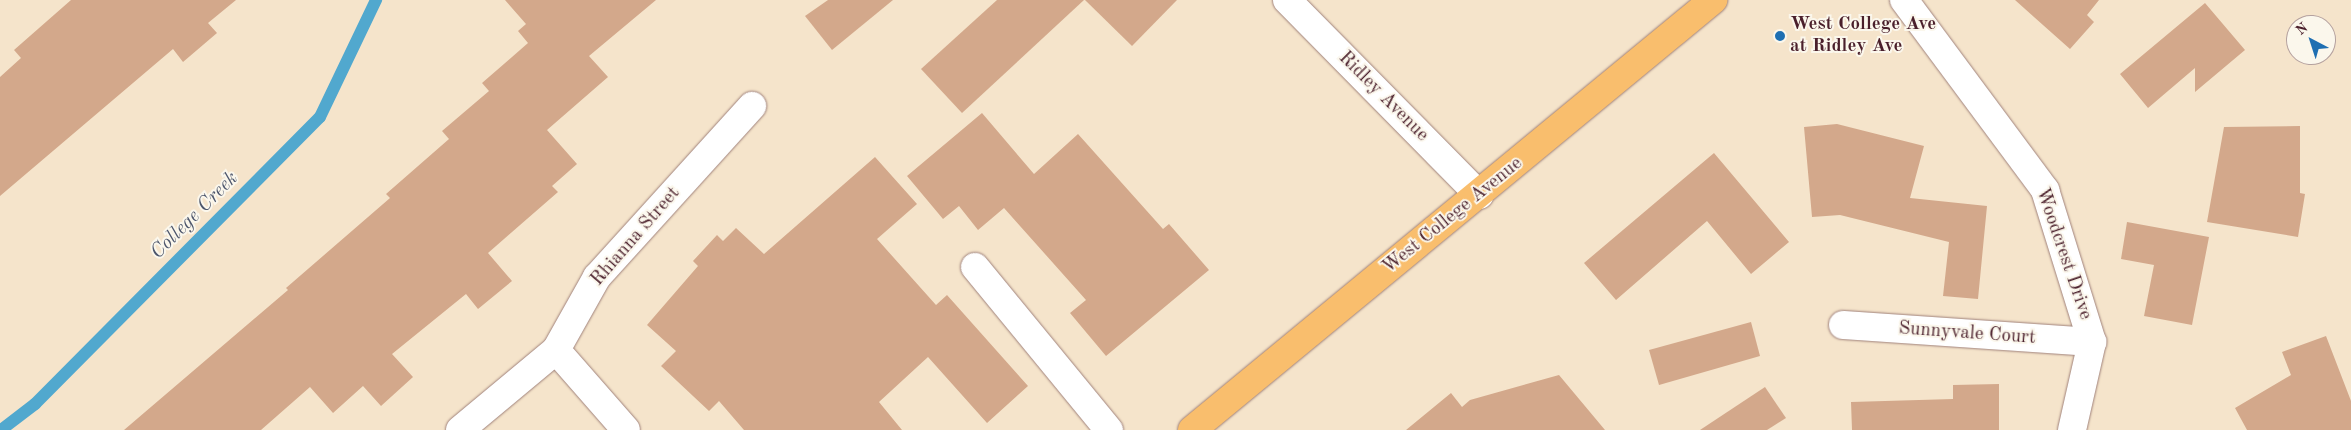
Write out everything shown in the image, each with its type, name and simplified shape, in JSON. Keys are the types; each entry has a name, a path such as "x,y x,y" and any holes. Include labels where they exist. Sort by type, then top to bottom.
{"main road":[{"name":"West College Avenue","path":"1192,430 1713,0"}],"street":[{"name":"Ridley Avenue","path":"1287,0 1479,195"},
{"name":"Woodcrest Drive","path":"1904,0 2045,190 2092,342 2072,430"},
{"name":"Rhianna Street","path":"460,430 556,350 597,277 752,106"},
{"path":"975,267 1109,430"},
{"name":"Sunnyvale Court","path":"1843,325 2092,342"},
{"path":"556,350 626,430"}],"building":[{"path":"71,0 236,0 208,23 217,33 183,62 173,49 0,196 0,77 21,58 14,50"},
{"path":"505,0 656,0 589,56 608,77 547,130 577,164 552,186 558,192 488,253 512,281 478,309 466,294 392,354 413,377 381,406 363,386 333,413 310,387 261,430 124,430 288,290 286,288 390,198 386,194 449,139 442,131 489,91 482,83 528,43 518,31 526,24"},
{"path":"828,0 893,0 832,50 805,16"},
{"path":"997,0 1084,0 962,113 921,69"},
{"path":"1085,0 1177,0 1132,46"},
{"path":"2015,0 2099,0 2087,15 2094,22 2070,49"},
{"path":"2205,3 2245,50 2195,92 2195,68 2148,108 2120,74"},
{"path":"982,113 1034,174 1078,134 1163,229 1169,224 1209,270 1106,356 1070,313 1086,300 1004,208 978,230 959,206 943,219 907,176"},
{"path":"1837,124 1924,146 1910,198 1987,206 1978,299 1943,296 1949,242 1840,215 1812,217 1804,127"},
{"path":"2300,126 2300,193 2305,194 2298,237 2207,222 2224,127"},
{"path":"1714,153 1789,242 1751,274 1707,221 1616,300 1584,263"},
{"path":"875,157 917,204 877,239 936,305 947,295 1028,386 987,423 928,357 879,402 902,430 744,430 719,401 709,411 661,366 676,351 647,325 698,266 693,261 717,235 723,241 736,228 764,254"},
{"path":"2127,222 2209,237 2192,325 2144,316 2154,265 2121,259"},
{"path":"1751,322 1760,356 1659,385 1649,350"},
{"path":"2326,336 2351,401 2351,430 2247,430 2235,408 2291,375 2282,352"},
{"path":"1559,375 1605,430 1406,430 1451,393 1462,407 1470,400"},
{"path":"1999,384 1999,430 1852,430 1851,402 1953,399 1953,385"},
{"path":"1765,387 1786,418 1767,430 1700,430"}],"waterway":[{"name":"College Creek","path":"1,430 35,404 320,117 376,0"}],"place":[{"name":"West College Ave at Ridley Ave","path":"1780,36"}]}
